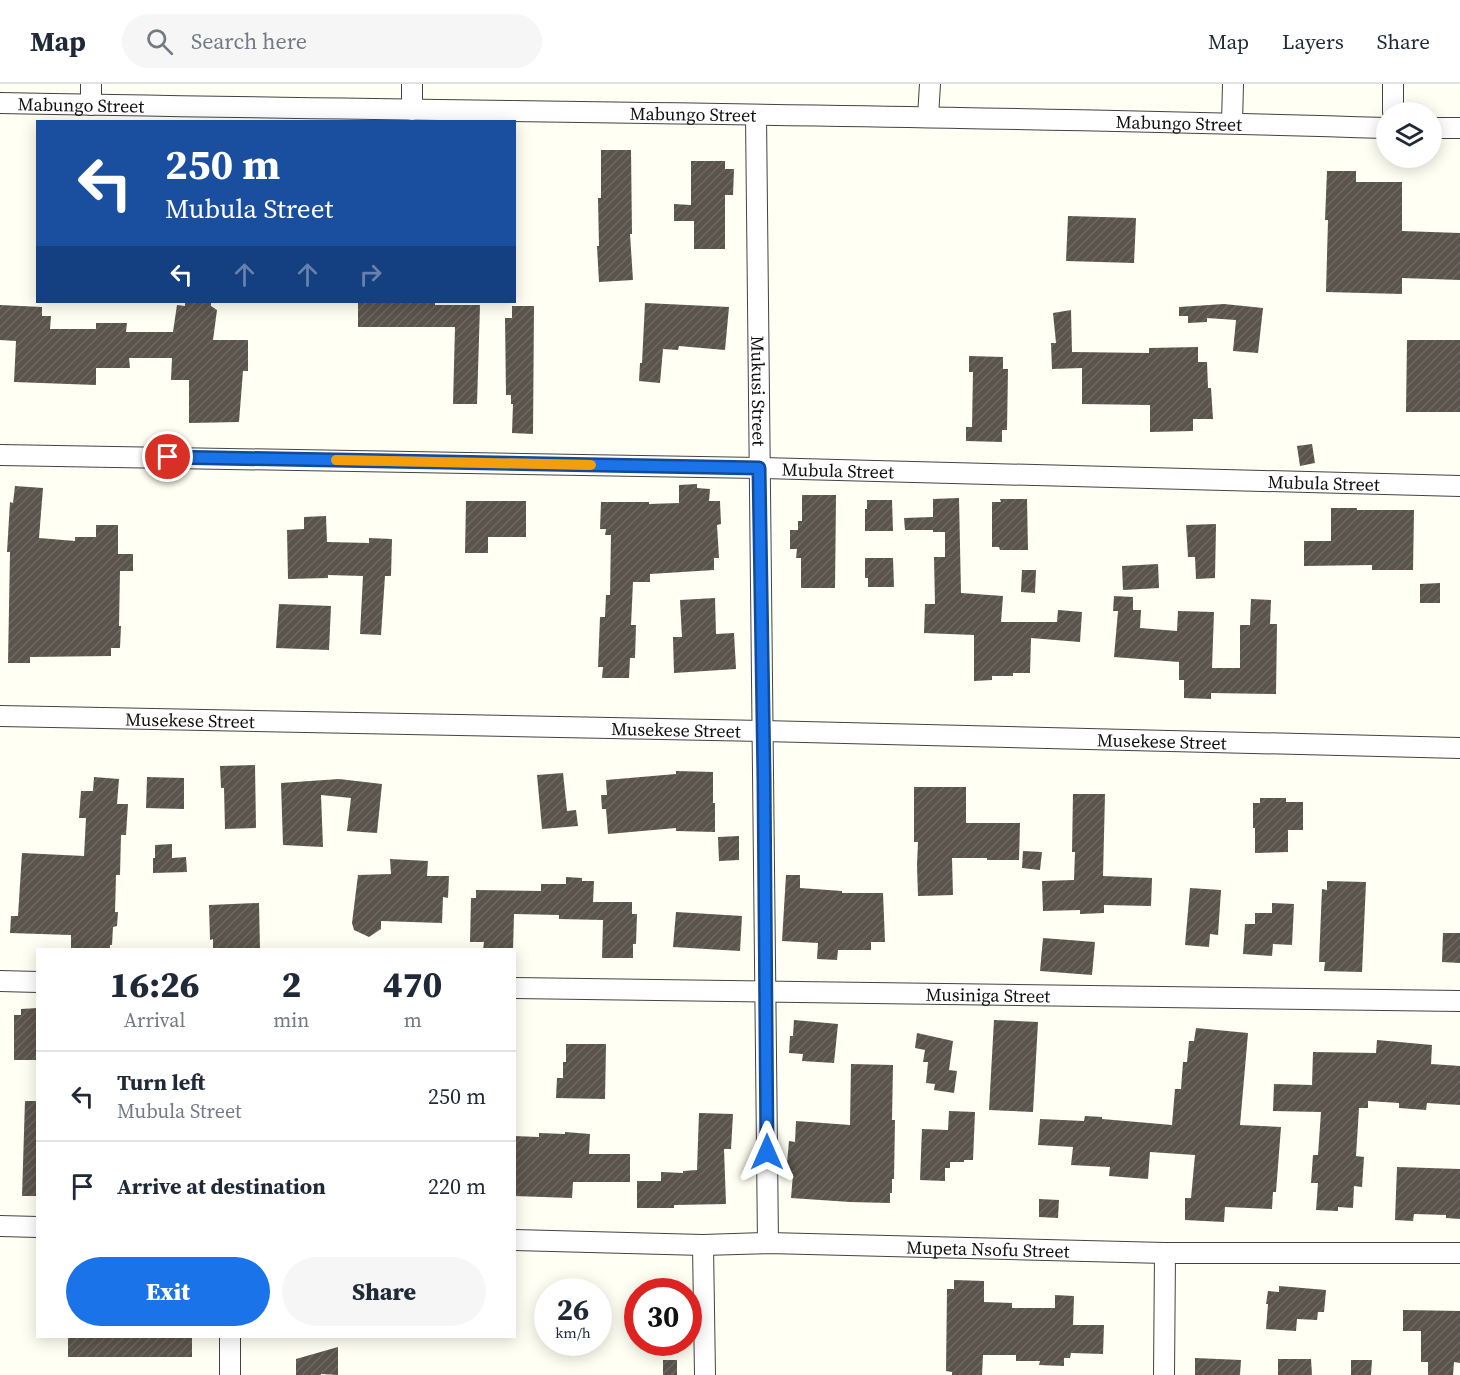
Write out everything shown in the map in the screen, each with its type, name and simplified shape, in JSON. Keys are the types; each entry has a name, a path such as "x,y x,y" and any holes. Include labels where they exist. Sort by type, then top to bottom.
{"street":[{"path":"91,84 91,105"},
{"path":"412,84 412,110"},
{"path":"928,117 930,84"},
{"path":"1232,123 1233,84"},
{"path":"1393,84 1393,102"},
{"name":"Mabungo Street","path":"0,103 928,117 1376,128"},
{"name":"Mukusi Street","path":"756,115 768,1244"},
{"path":"1442,128 1460,128"},
{"name":"Mubula Street","path":"0,455 759,468 1460,486"},
{"name":"Musekese Street","path":"0,716 1460,748"},
{"path":"0,981 36,982"},
{"name":"Musiniga Street","path":"516,988 1460,1001"},
{"path":"0,1226 36,1227"},
{"name":"Mupeta Nsofu Street","path":"516,1240 1165,1253 1460,1253"},
{"path":"703,1245 705,1375"},
{"path":"1164,1375 1165,1253"},
{"path":"230,1338 230,1375"}],"building":[{"path":"601,150 631,150 632,234 630,234 633,280 599,282 597,246 599,246 598,198 601,198"},
{"path":"691,161 725,161 725,169 734,169 733,195 725,195 725,249 694,249 694,221 674,221 674,204 691,205"},
{"path":"1327,171 1356,171 1356,182 1402,182 1402,231 1460,233 1460,280 1402,278 1402,294 1326,292"},
{"path":"1068,216 1136,218 1134,263 1066,261"},
{"path":"185,303 211,303 211,306 217,310 213,340 248,340 248,371 243,371 239,422 189,423 189,380 171,380 172,358 129,358 130,368 96,368 96,385 14,382 16,341 0,340 0,305 42,307 42,316 51,316 50,329 96,329 96,323 127,323 126,332 173,332 177,305 185,306"},
{"path":"358,303 480,305 477,404 453,404 455,327 358,327"},
{"path":"645,303 729,307 725,350 679,346 678,350 663,349 660,383 639,381"},
{"path":"1224,304 1263,308 1258,353 1233,351 1236,320 1207,318 1207,322 1188,323 1188,316 1179,316 1179,307"},
{"path":"512,306 534,306 533,434 512,433 513,404 511,404 511,395 506,395 505,318 512,318"},
{"path":"1071,310 1072,352 1149,353 1149,348 1198,347 1198,362 1207,362 1213,419 1193,419 1193,431 1150,432 1150,405 1082,404 1082,368 1052,369 1051,343 1056,343 1053,313"},
{"path":"1407,340 1460,340 1460,412 1406,412"},
{"path":"969,356 1003,357 1003,369 1008,369 1007,430 1002,430 1002,442 966,441 966,427 972,427 973,372 969,372"},
{"path":"1312,444 1315,463 1300,466 1297,446"},
{"path":"697,484 697,488 710,489 709,501 720,501 721,524 717,525 719,558 714,558 714,570 650,574 650,582 633,582 631,625 636,625 635,658 630,658 629,678 602,678 603,667 598,667 600,617 605,617 606,595 610,595 611,535 605,535 606,529 600,529 601,502 679,503 679,485"},
{"path":"15,486 43,488 39,538 75,541 75,537 96,537 96,525 118,525 118,554 133,554 133,571 120,571 120,648 111,648 111,656 30,657 30,663 8,663 10,552 7,552 10,502 13,503"},
{"path":"802,495 836,495 835,588 801,588 801,558 796,558 797,549 790,549 790,530 798,530 798,521 802,521"},
{"path":"959,498 961,593 1003,596 1001,622 1057,622 1058,610 1082,612 1080,642 1031,638 1030,673 992,676 992,680 974,681 974,635 924,633 925,604 935,604 934,557 945,557 945,532 905,530 904,518 933,517 933,499"},
{"path":"1000,499 1027,499 1028,550 1000,550 999,547 992,547 992,502 1001,502"},
{"path":"867,500 892,500 893,531 865,531"},
{"path":"466,501 526,501 526,537 488,537 488,553 465,553"},
{"path":"1331,508 1414,510 1413,570 1372,570 1372,565 1304,566 1304,541 1331,541"},
{"path":"326,516 327,542 369,543 369,538 392,539 391,576 385,576 381,635 360,634 363,576 328,575 328,578 288,579 287,530 304,529 304,517"},
{"path":"1216,524 1215,578 1196,579 1195,557 1188,557 1186,525"},
{"path":"865,558 893,558 894,587 868,587 868,578 865,578"},
{"path":"1158,564 1159,588 1123,590 1122,566"},
{"path":"1022,570 1036,570 1035,593 1021,592"},
{"path":"1440,583 1440,603 1420,603 1420,584"},
{"path":"1114,596 1133,597 1133,610 1141,610 1140,628 1177,631 1178,611 1214,612 1212,668 1240,668 1240,625 1250,625 1251,599 1271,600 1270,624 1277,624 1276,694 1211,693 1211,699 1184,698 1184,680 1179,680 1179,662 1114,657 1118,611 1113,611"},
{"path":"715,598 716,634 734,633 736,669 674,673 673,637 682,637 680,600"},
{"path":"279,604 331,606 329,650 276,648"},
{"path":"255,765 256,828 225,829 224,788 221,788 220,766"},
{"path":"676,771 713,772 715,832 676,831 676,828 608,834 606,809 602,809 601,795 607,795 606,780 676,774"},
{"path":"563,773 567,811 576,810 578,826 542,829 537,775"},
{"path":"94,777 119,779 117,804 128,804 126,835 121,835 120,875 116,875 115,912 118,912 117,926 113,927 112,945 110,948 71,948 71,935 10,933 11,916 18,916 22,853 84,856 86,818 79,818 81,791 93,791"},
{"path":"147,777 184,778 184,809 146,808"},
{"path":"339,779 382,784 377,833 347,831 351,798 321,795 323,847 283,845 281,783"},
{"path":"914,787 966,787 966,823 1020,823 1019,860 952,858 953,895 918,896 918,842 914,842"},
{"path":"1073,794 1105,794 1103,876 1152,878 1151,906 1104,905 1104,913 1080,914 1080,910 1043,911 1042,881 1074,880"},
{"path":"1260,798 1286,798 1286,802 1303,802 1303,830 1288,830 1288,852 1255,853 1253,803 1260,803"},
{"path":"739,836 739,860 719,861 718,837"},
{"path":"172,844 172,858 186,857 187,872 153,873 155,845"},
{"path":"1023,851 1042,852 1040,870 1022,868"},
{"path":"390,859 428,861 427,876 449,876 448,898 443,897 442,923 381,921 381,929 369,937 354,930 352,923 358,875 391,874"},
{"path":"786,875 800,875 800,888 842,891 842,893 883,893 885,942 871,942 871,950 838,950 837,960 817,959 818,943 782,941"},
{"path":"566,877 594,881 593,902 632,902 632,914 637,914 633,958 602,958 603,920 559,919 559,915 514,914 513,948 483,948 484,942 470,942 471,898 476,898 476,890 541,891 541,884 566,884"},
{"path":"1327,881 1366,882 1362,972 1324,971 1325,962 1319,962 1322,889 1327,890"},
{"path":"1190,888 1221,890 1218,935 1210,934 1209,947 1185,945"},
{"path":"259,903 260,948 213,948 213,939 210,940 209,905"},
{"path":"1272,903 1294,904 1292,945 1273,944 1272,956 1243,954 1245,924 1255,924 1255,913 1272,913"},
{"path":"676,912 742,916 740,951 673,947"},
{"path":"1443,933 1460,933 1460,963 1442,962"},
{"path":"1043,938 1095,942 1092,975 1040,971"},
{"path":"36,1008 36,1060 14,1060 14,1015 21,1015 21,1009"},
{"path":"794,1020 838,1024 834,1063 802,1061 803,1054 789,1053"},
{"path":"994,1020 1038,1022 1033,1112 989,1110"},
{"path":"1196,1028 1248,1033 1240,1125 1281,1127 1276,1192 1273,1192 1272,1209 1225,1207 1224,1222 1185,1220 1185,1198 1191,1198 1195,1155 1150,1152 1148,1179 1109,1176 1110,1167 1071,1165 1073,1147 1038,1145 1040,1119 1084,1121 1085,1116 1172,1125 1175,1089 1181,1089 1183,1062 1187,1062 1189,1041 1194,1041"},
{"path":"917,1033 953,1041 949,1070 957,1071 954,1093 934,1090 935,1084 926,1083 928,1062 923,1062 925,1050 915,1048"},
{"path":"1377,1040 1432,1045 1431,1064 1460,1066 1460,1105 1427,1103 1426,1110 1399,1108 1399,1103 1368,1101 1368,1108 1359,1108 1356,1156 1364,1157 1362,1187 1354,1186 1353,1208 1338,1207 1338,1211 1316,1210 1318,1183 1311,1183 1313,1155 1318,1155 1321,1112 1273,1111 1274,1084 1312,1085 1313,1052 1376,1053"},
{"path":"566,1044 606,1044 605,1099 556,1098 557,1078 563,1078 563,1062 566,1062"},
{"path":"851,1064 893,1065 894,1179 892,1179 890,1203 791,1198 793,1174 786,1174 789,1141 795,1142 796,1121 850,1125"},
{"path":"25,1101 36,1101 36,1196 22,1196"},
{"path":"949,1111 975,1112 973,1160 950,1162 950,1168 945,1168 945,1181 920,1180 922,1129 948,1130"},
{"path":"699,1113 733,1114 731,1149 724,1149 726,1204 637,1208 637,1181 661,1181 661,1172 683,1173 683,1171 697,1170"},
{"path":"565,1132 590,1134 589,1154 630,1154 630,1182 573,1182 572,1198 516,1196 516,1136 539,1137 539,1133 565,1134"},
{"path":"1397,1167 1460,1169 1460,1219 1446,1218 1446,1215 1414,1214 1413,1221 1395,1220"},
{"path":"1039,1199 1059,1200 1058,1218 1039,1217"},
{"path":"954,1280 984,1281 984,1302 1012,1303 1012,1308 1055,1308 1055,1295 1074,1296 1073,1325 1104,1325 1103,1354 1071,1353 1070,1358 1064,1358 1064,1366 1039,1365 1040,1361 1016,1361 1016,1355 983,1355 982,1375 952,1375 952,1372 946,1371 947,1289 954,1289"},
{"path":"1279,1286 1326,1290 1324,1312 1318,1312 1317,1320 1297,1319 1296,1331 1266,1329 1268,1291 1279,1292"},
{"path":"1403,1310 1460,1311 1460,1363 1454,1362 1453,1375 1428,1375 1428,1362 1421,1362 1421,1331 1403,1331"},
{"path":"68,1338 192,1338 192,1357 68,1357"},
{"path":"338,1347 338,1375 296,1375 296,1359"},
{"path":"1195,1358 1241,1360 1240,1375 1195,1375"},
{"path":"1278,1359 1311,1359 1312,1375 1278,1375"},
{"path":"663,1360 677,1360 677,1375 663,1375"},
{"path":"1351,1360 1372,1360 1371,1375 1351,1375"}],"slow traffic":[{"path":"336,460 591,465"}],"route":[{"path":"168,457 759,468 767,1152"}]}
